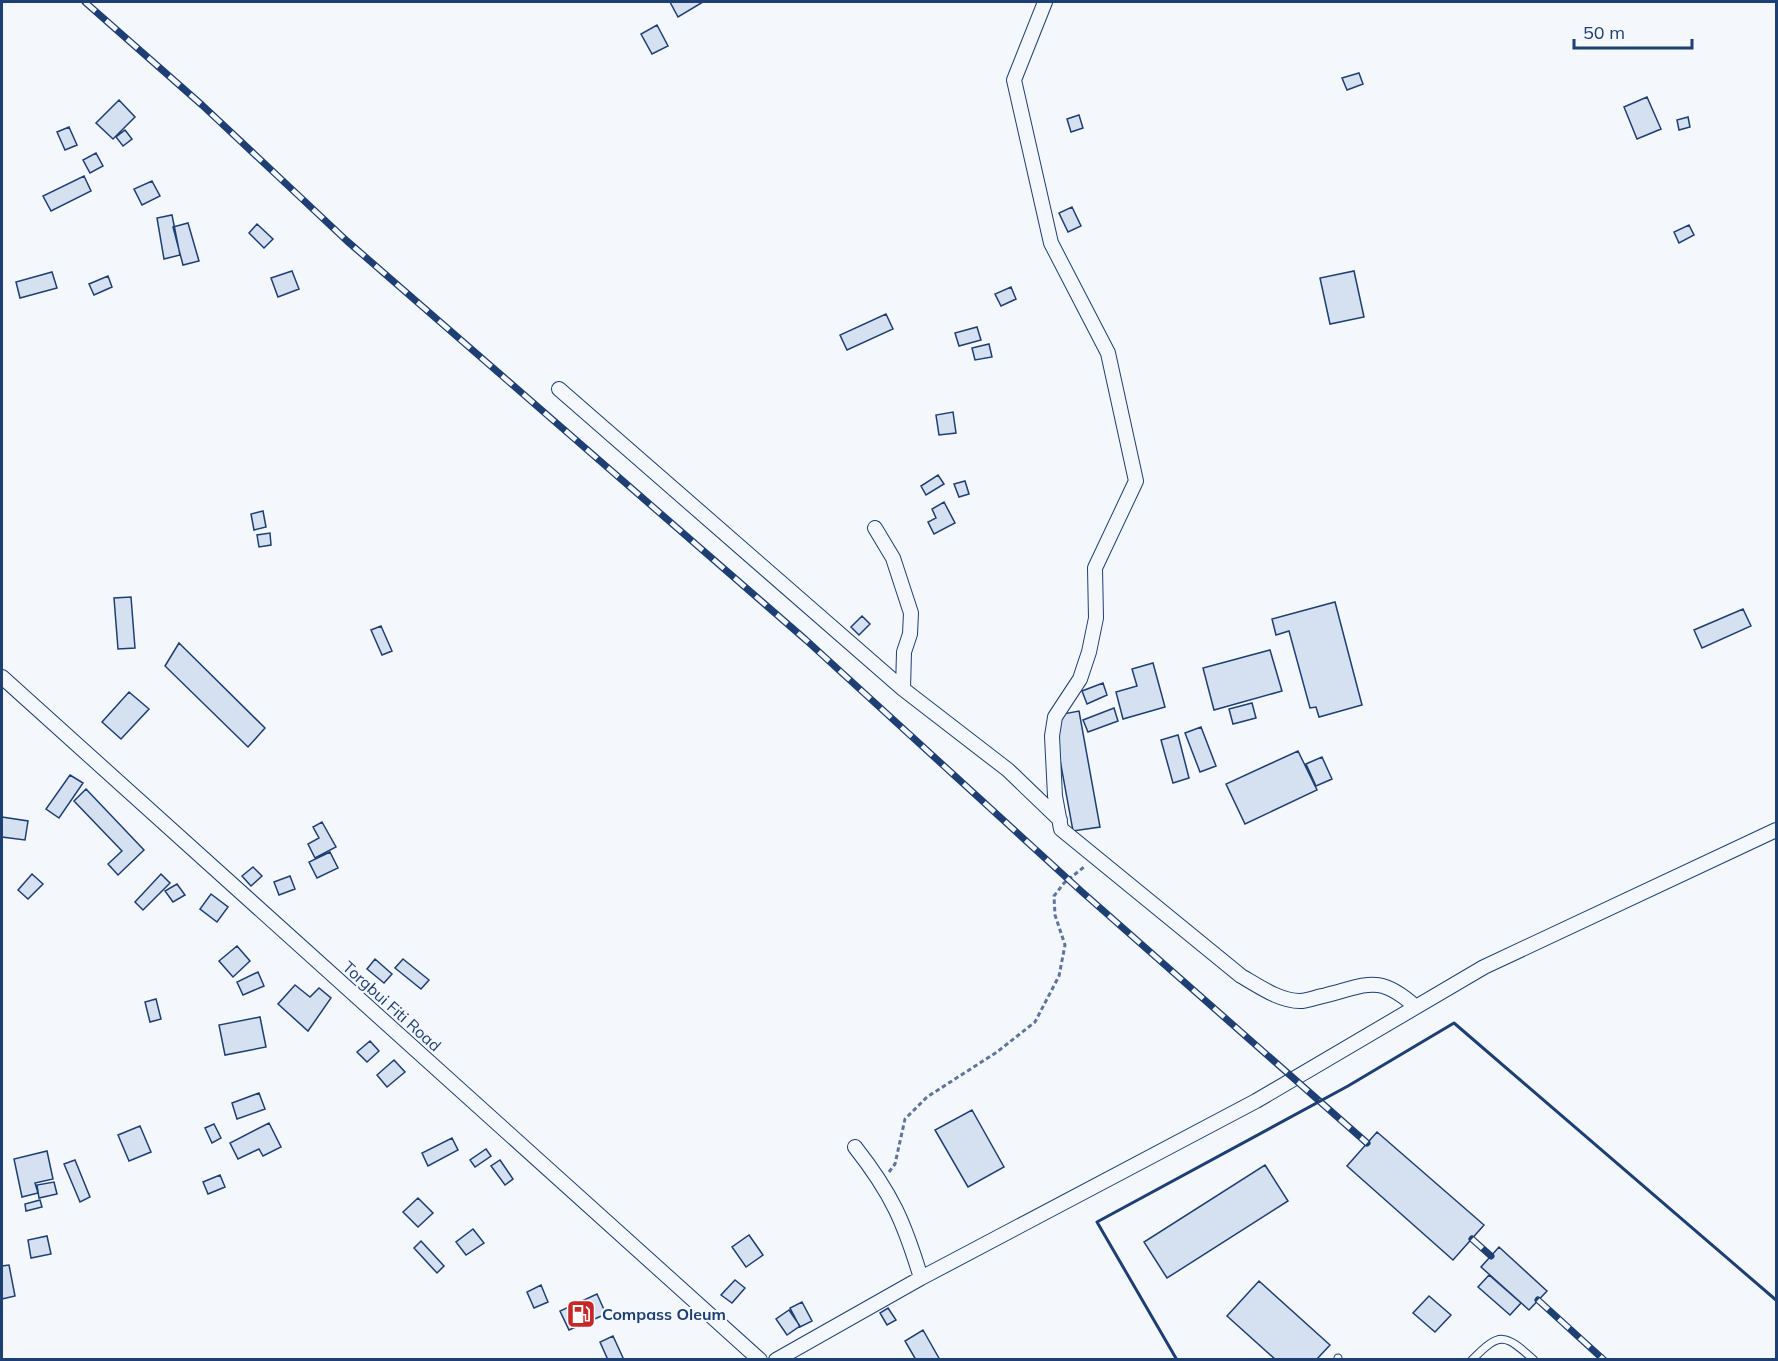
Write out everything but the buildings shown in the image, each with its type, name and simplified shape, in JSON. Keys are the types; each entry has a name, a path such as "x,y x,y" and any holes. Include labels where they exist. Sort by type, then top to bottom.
{"street":[{"path":"1045,2 1014,80 1051,243 1108,353 1136,481 1095,568 1096,618 1089,652 1080,679 1055,717 1052,736 1061,829 1241,976 1273,994 1300,1001 1362,985 1382,984 1398,991 1416,1007"},
{"path":"559,389 903,689 1008,770 1060,820"},
{"path":"875,528 893,558 911,614 910,633 904,652 903,689"},
{"name":"Torgbui Fiti Road","path":"2,678 760,1359"},
{"path":"776,1359 921,1278 1256,1101 1484,968 1776,830"},
{"path":"855,1148 882,1180 896,1205 921,1278"}],"lane":[{"path":"1472,1359 1490,1342 1502,1338 1514,1342 1534,1359"}],"path":[{"path":"882,1180 895,1164 905,1119 927,1096 997,1052 1035,1022 1059,976 1065,945 1055,915 1054,897 1064,883 1095,857"}],"railway":[{"path":"85,2 202,105 347,241 806,640 1081,891 1367,1143"},
{"path":"1472,1239 1491,1256"},
{"path":"1538,1300 1604,1360"}],"wall":[{"path":"1177,1360 1097,1222 1348,1086 1454,1023 1776,1300"}],"place":[{"name":"Compass Oleum","path":"581,1314"}]}
